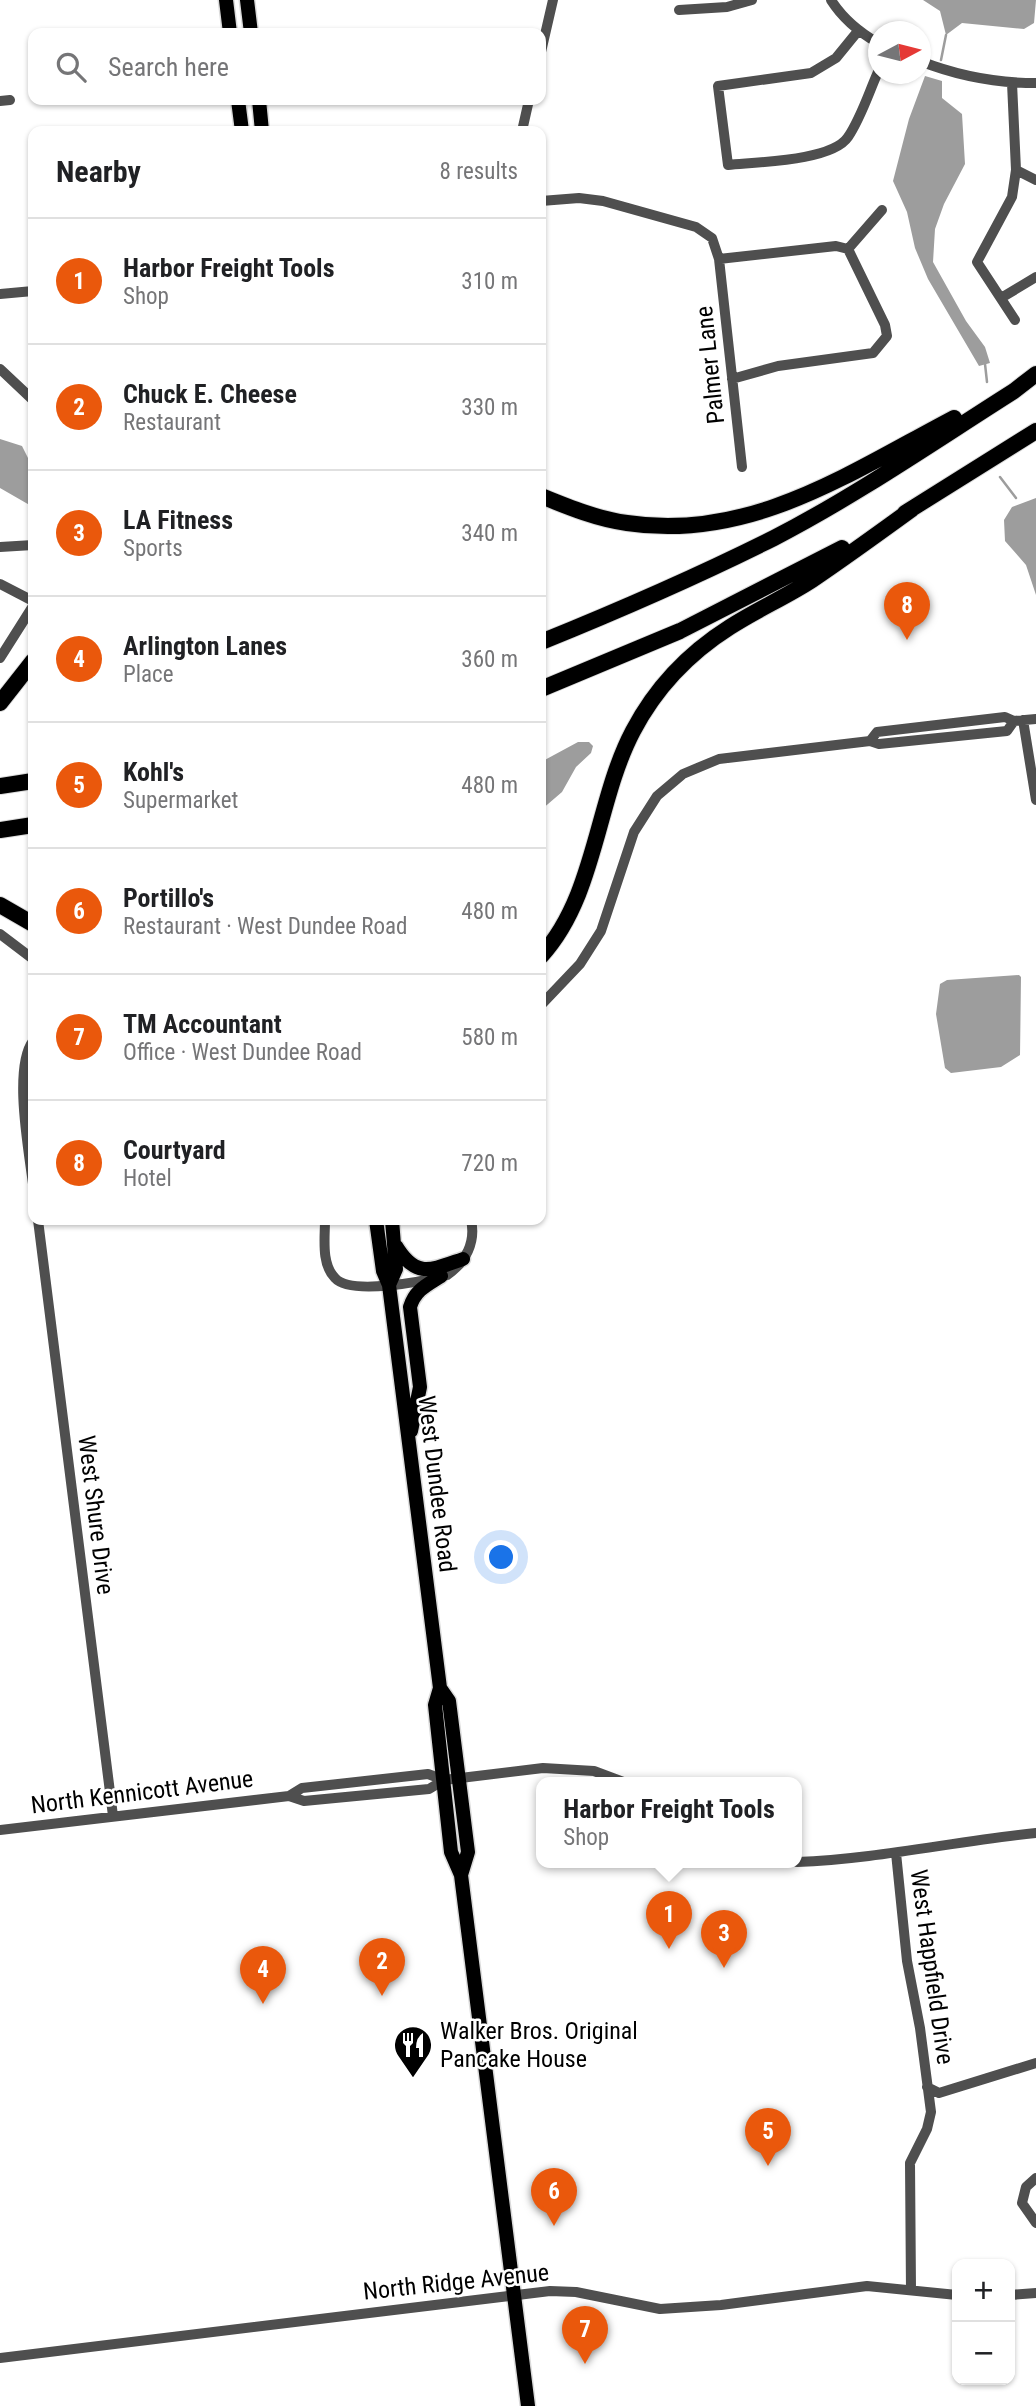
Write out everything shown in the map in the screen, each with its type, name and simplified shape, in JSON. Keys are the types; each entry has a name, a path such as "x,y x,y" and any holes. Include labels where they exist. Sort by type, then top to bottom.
{"highway":[{"path":"546,498 590,514 625,523 658,527 749,517 848,477 1015,382 1036,374"},
{"path":"546,640 666,589 775,537 846,497 1014,391 1036,374"},
{"path":"546,949 563,926 577,898 614,775 633,731 668,679 698,649 811,581 912,509 1036,430"},
{"path":"546,688 680,631 912,509"},
{"path":"0,703 28,667"},
{"path":"0,786 28,782"},
{"path":"0,830 28,826"},
{"path":"0,905 28,921"}],"main road":[{"path":"226,0 229,28"},
{"path":"247,0 250,28"},
{"path":"238,105 241,126"},
{"path":"259,105 262,126"},
{"name":"West Dundee Road","path":"377,1225 383,1271 389,1285 440,1688 435,1705 451,1852 461,1875 528,2406"},
{"name":"West Dundee Road","path":"389,1285 396,1269 393,1225"},
{"path":"396,1246 410,1265 427,1270 463,1259"},
{"path":"408,1443 420,1387 412,1299 420,1289 441,1276"},
{"name":"West Dundee Road","path":"440,1688 449,1701 468,1852 461,1875"}],"street":[{"path":"546,30 553,0"},
{"path":"678,10 727,7 752,0"},
{"path":"831,0 858,31 868,37"},
{"path":"858,31 836,58 811,73 718,86 727,165 821,154 837,148 848,137 872,84"},
{"path":"931,65 951,73 1012,83 1036,83"},
{"path":"1012,83 1016,170 1012,197 977,262 1015,320"},
{"path":"523,126 527,105"},
{"path":"1016,170 1036,180"},
{"path":"546,201 579,198 603,201 696,227 712,238 719,259 836,246 848,249"},
{"path":"848,249 883,210"},
{"path":"732,380 778,366 873,353 887,336 885,326 848,249"},
{"name":"Palmer Lane","path":"719,259 742,467"},
{"path":"1001,299 1036,277"},
{"path":"0,294 28,291"},
{"path":"0,369 28,395"},
{"path":"0,547 28,545"},
{"path":"0,584 28,598"},
{"path":"0,658 28,614"},
{"path":"546,1000 580,964 601,931 634,832 657,796 683,774 719,759 870,741 877,732 1005,717 1018,721 1036,719"},
{"path":"1018,721 1036,800"},
{"path":"0,934 28,955"},
{"path":"28,1048 22,1100 28,1146"},
{"name":"West Shure Drive","path":"39,1225 114,1816"},
{"path":"325,1225 328,1268 335,1279 347,1286 389,1285 441,1276 455,1269 469,1251 471,1225"},
{"name":"North Kennicott Avenue","path":"0,1830 289,1796 302,1788 428,1774 444,1780 543,1768 594,1771 610,1777"},
{"path":"802,1862 896,1853 1036,1833"},
{"name":"West Happfield Drive","path":"896,1853 907,1961 920,2028 931,2112 928,2129 910,2163 911,2291"},
{"name":"West Happfield Drive","path":"927,2087 939,2093 1036,2063"},
{"path":"1036,2178 1026,2188 1022,2203 1036,2223"},
{"name":"North Ridge Avenue","path":"0,2358 514,2294 576,2292 660,2309 721,2305 867,2286 952,2295"},
{"path":"1015,2295 1036,2293"}],"shaded area":[{"path":"923,0 1036,0 1034,23 1024,29 962,23 946,35 940,11"},
{"path":"931,78 942,81 942,98 962,114 965,164 944,204 935,229 933,262 966,321 985,347 990,363 979,366 928,279 915,248 907,212 893,181 909,119 922,84 931,84"},
{"path":"0,439 22,446 28,458 28,504 0,488"},
{"path":"1036,498 1036,595 1026,565 1005,541 1004,520 1012,507"},
{"path":"578,742 589,742 593,746 591,753 576,767 562,792 546,806 546,759"},
{"path":"1019,975 1020,1055 1001,1067 951,1073 945,1068 936,1014 940,984 947,980"}],"waterway":[{"path":"941,60 946,35"},
{"path":"985,364 987,382"},
{"path":"1000,477 1016,498"}],"place":[{"name":"Courtyard","path":"907,640"},
{"name":"Harbor Freight Tools","path":"669,1949"},
{"name":"LA Fitness","path":"724,1968"},
{"name":"Chuck E. Cheese","path":"382,1996"},
{"name":"Arlington Lanes","path":"263,2004"},
{"name":"Walker Bros. Original Pancake House","path":"413,2079"},
{"name":"Kohl's","path":"768,2166"},
{"name":"Portillo's","path":"554,2226"},
{"name":"TM Accountant","path":"585,2364"}]}
